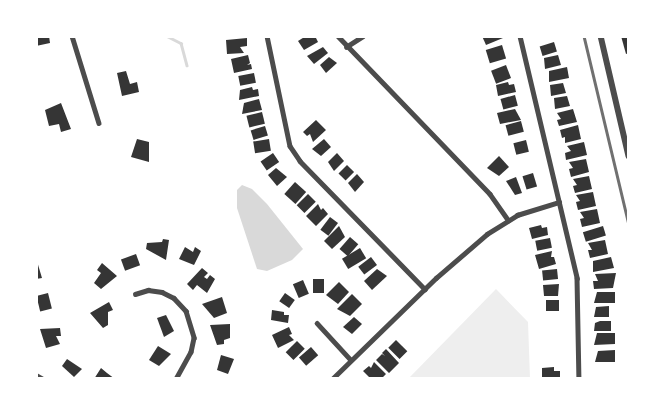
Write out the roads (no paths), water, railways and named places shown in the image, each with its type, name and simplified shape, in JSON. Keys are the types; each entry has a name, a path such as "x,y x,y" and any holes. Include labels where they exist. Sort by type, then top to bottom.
{"street":[{"path":"72,36 99,123"},
{"path":"266,36 290,146 300,161 425,289"},
{"path":"338,36 346,47 490,194 508,220"},
{"path":"346,47 363,36"},
{"path":"520,36 577,278 579,379"},
{"path":"601,36 629,156"},
{"path":"332,379 425,289 508,220 559,202"},
{"path":"135,294 148,290 162,292 174,298 186,311 194,338 191,352 176,379"},
{"path":"317,323 351,360"},
{"path":"36,375 43,379"}],"waterway":[{"path":"167,36 181,43 187,65"}],"railway":[{"path":"584,36 629,225"}]}
